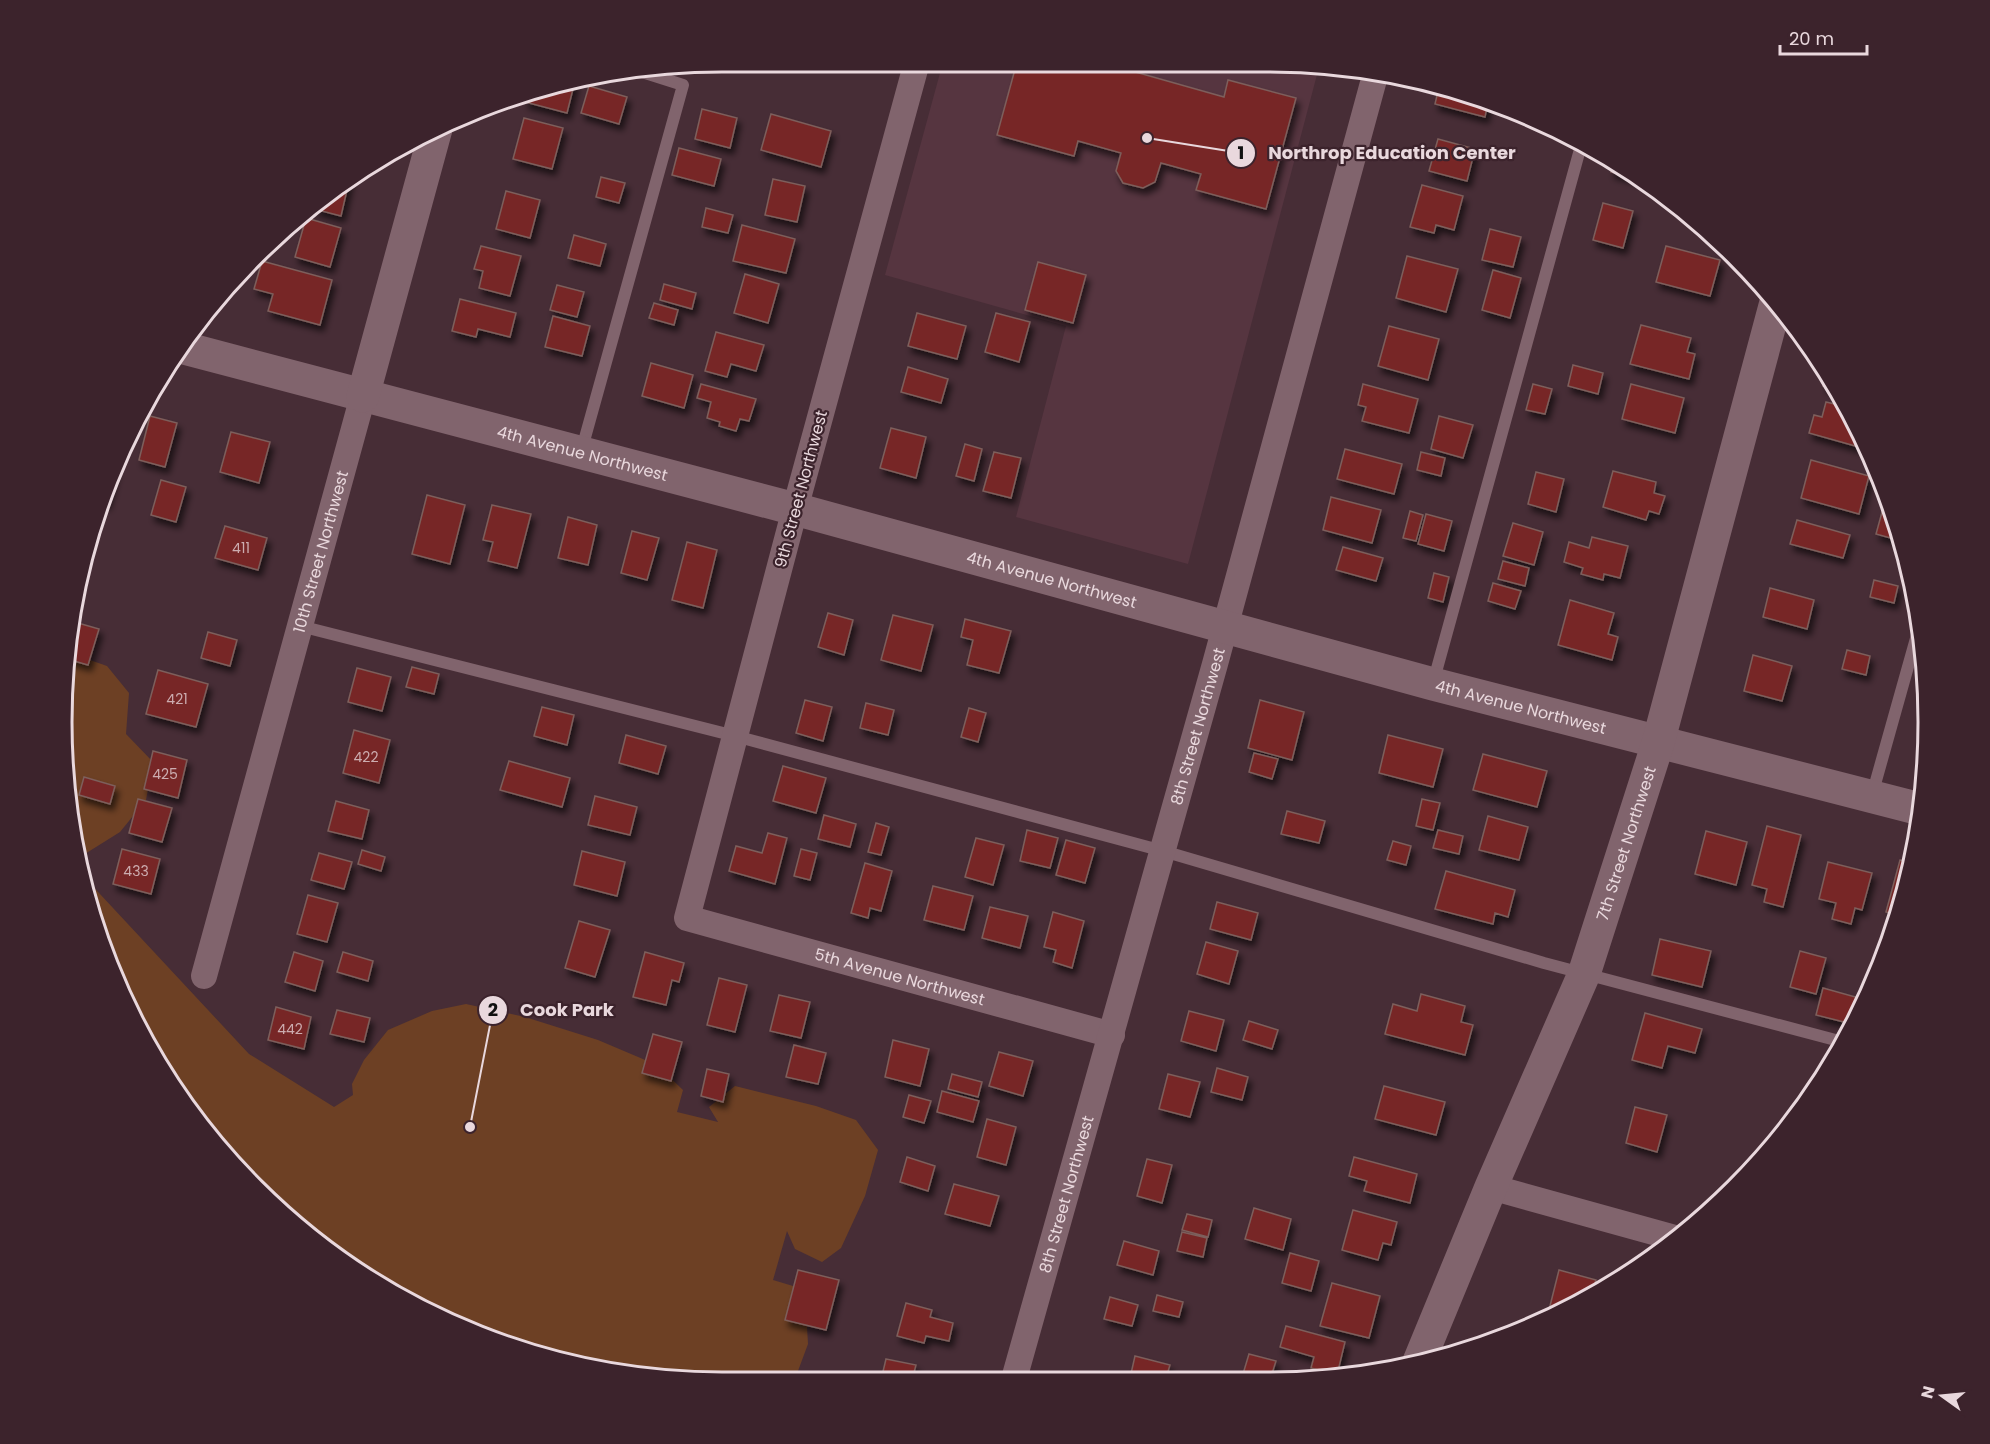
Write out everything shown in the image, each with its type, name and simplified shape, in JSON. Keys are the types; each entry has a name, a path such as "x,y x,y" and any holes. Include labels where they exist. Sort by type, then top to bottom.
{"main road":[{"name":"10th Street Northwest","path":"363,396 433,140"},
{"name":"7th Street Northwest","path":"1422,1353 1491,1187 1584,974 1658,743 1773,313"},
{"name":"4th Avenue Northwest","path":"190,350 580,454 795,508 1433,684 1912,807"}],"street":[{"name":"9th Street Northwest","path":"687,918 795,508 914,72"},
{"name":"8th Street Northwest","path":"1016,1372 1112,1035 1374,81"},
{"name":"10th Street Northwest","path":"204,976 363,396"},
{"name":"5th Avenue Northwest","path":"687,918 1112,1035"},
{"path":"1491,1187 1667,1236"}],"lane":[{"path":"580,454 683,85 654,76"},
{"path":"1433,684 1579,152"},
{"path":"300,626 735,736 1162,851 1584,974 1835,1040"},
{"path":"1872,796 1913,648"}],"shaded area":[{"path":"940,72 1317,74 1188,564 1016,517 1066,326 885,275"},
{"path":"76,655 107,666 129,693 126,734 153,762 146,800 120,832 85,854 73,765 73,679"},
{"path":"93,887 249,1054 334,1107 353,1095 352,1084 364,1060 388,1030 432,1011 466,1004 525,1017 598,1040 657,1065 683,1090 677,1112 718,1122 709,1107 735,1086 816,1106 856,1120 878,1150 865,1196 841,1248 822,1262 795,1249 787,1231 773,1280 793,1286 806,1309 808,1344 798,1372 679,1371 595,1360 513,1338 473,1323 397,1285 361,1262 293,1211 233,1151 206,1118 159,1047 139,1009 106,931"}],"building":[{"path":"1014,72 1135,72 1224,97 1228,80 1296,98 1266,209 1196,190 1201,174 1161,163 1155,182 1143,188 1123,183 1116,171 1121,153 1078,141 1074,156 997,135"},
{"path":"589,86 627,97 619,124 581,113"},
{"path":"573,89 567,113 526,102"},
{"path":"1437,94 1486,110 1485,117 1435,104"},
{"path":"702,109 737,118 730,148 695,139"},
{"path":"771,114 831,131 821,167 761,150"},
{"path":"524,118 563,128 552,169 513,159"},
{"path":"1438,139 1475,149 1467,181 1429,171"},
{"path":"679,148 721,159 714,186 672,175"},
{"path":"601,177 625,183 619,203 596,197"},
{"path":"773,179 805,186 797,222 765,215"},
{"path":"1422,185 1463,196 1454,230 1436,225 1434,233 1410,227"},
{"path":"506,191 540,200 530,238 496,229"},
{"path":"347,192 341,216 320,211"},
{"path":"1603,203 1633,211 1623,248 1593,240"},
{"path":"706,208 733,215 728,233 702,227"},
{"path":"310,219 341,228 330,267 295,257 304,224"},
{"path":"742,225 795,239 786,273 733,261"},
{"path":"1490,229 1521,237 1513,267 1482,260"},
{"path":"574,235 606,244 600,266 568,258"},
{"path":"481,246 521,256 510,296 479,288 483,271 474,269"},
{"path":"1666,246 1720,260 1710,296 1656,282"},
{"path":"1407,256 1458,269 1446,312 1396,298"},
{"path":"263,261 332,280 320,325 268,311 273,294 254,289"},
{"path":"1038,262 1086,275 1073,323 1025,310"},
{"path":"1493,270 1521,278 1510,318 1482,310"},
{"path":"745,274 779,284 768,323 734,313"},
{"path":"664,284 696,293 692,309 660,300"},
{"path":"557,285 584,292 577,317 550,310"},
{"path":"460,299 516,313 510,337 478,329 476,337 452,331"},
{"path":"654,303 678,310 674,325 649,318"},
{"path":"917,313 966,326 957,359 908,346"},
{"path":"996,313 1030,322 1019,362 985,352"},
{"path":"553,316 590,326 582,356 545,347"},
{"path":"1641,325 1691,338 1687,352 1695,354 1689,379 1630,364"},
{"path":"1389,326 1439,339 1428,380 1378,366"},
{"path":"716,332 764,345 756,371 731,364 727,377 705,371"},
{"path":"651,363 693,375 684,408 642,396"},
{"path":"1573,365 1603,373 1598,394 1568,386"},
{"path":"908,367 948,379 941,403 901,392"},
{"path":"701,384 756,399 749,421 740,419 736,431 719,426 720,422 707,418 711,402 697,398"},
{"path":"1363,384 1418,399 1409,433 1362,421 1366,407 1358,405"},
{"path":"1533,384 1552,389 1545,414 1526,410"},
{"path":"1631,384 1684,398 1675,433 1622,419"},
{"path":"1826,402 1835,404 1856,446 1809,433 1814,415 1822,417"},
{"path":"150,416 177,423 165,467 139,460"},
{"path":"1439,416 1473,425 1463,458 1431,449"},
{"path":"891,428 926,437 916,478 880,468"},
{"path":"231,432 270,442 259,483 220,472"},
{"path":"965,444 982,449 974,481 956,476"},
{"path":"1345,449 1402,464 1394,494 1337,479"},
{"path":"994,452 1021,458 1011,498 983,491"},
{"path":"1421,452 1445,458 1441,476 1417,470"},
{"path":"1811,460 1869,476 1859,514 1801,498"},
{"path":"1613,471 1656,482 1654,493 1665,496 1659,514 1649,511 1646,520 1603,507"},
{"path":"1536,472 1564,479 1556,512 1528,504"},
{"path":"161,480 186,487 176,522 151,515"},
{"path":"427,495 465,505 450,564 412,554"},
{"path":"1331,497 1381,510 1372,543 1323,530"},
{"path":"492,505 531,514 517,568 488,561 493,542 483,540"},
{"path":"1883,510 1891,538 1876,534"},
{"path":"1410,511 1423,515 1416,541 1403,538"},
{"path":"1426,514 1452,521 1444,551 1418,544"},
{"path":"568,517 597,525 588,565 558,558"},
{"path":"1797,520 1850,535 1843,558 1790,544"},
{"path":"1513,523 1543,532 1534,565 1503,556"},
{"path":"225,526 267,538 258,570 215,558"},
{"path":"632,531 659,538 647,580 621,573"},
{"path":"1592,537 1628,546 1620,578 1604,574 1603,580 1581,574 1583,568 1564,562 1569,542 1589,548"},
{"path":"687,542 717,550 703,608 672,600"},
{"path":"1343,547 1383,558 1376,581 1336,570"},
{"path":"1503,561 1529,568 1525,586 1498,579"},
{"path":"1434,573 1449,577 1443,602 1428,598"},
{"path":"1874,580 1898,586 1894,603 1870,597"},
{"path":"1493,583 1521,591 1515,609 1488,601"},
{"path":"1770,588 1814,600 1807,629 1763,617"},
{"path":"1570,600 1614,613 1608,634 1618,637 1612,660 1558,645"},
{"path":"828,613 853,620 844,655 818,647"},
{"path":"893,615 933,625 921,671 881,660"},
{"path":"965,619 1011,631 999,673 967,665 973,640 961,637"},
{"path":"80,624 99,629 88,665 75,661"},
{"path":"208,632 237,640 230,666 201,658"},
{"path":"1847,650 1870,656 1866,675 1842,669"},
{"path":"1753,655 1792,666 1782,701 1744,691"},
{"path":"412,667 439,674 434,694 406,687"},
{"path":"357,668 391,677 382,711 348,702"},
{"path":"158,670 208,684 196,727 146,714"},
{"path":"805,700 832,707 823,741 796,733"},
{"path":"1260,700 1304,712 1292,760 1248,748"},
{"path":"866,703 894,710 888,735 860,728"},
{"path":"542,707 574,715 567,745 534,736"},
{"path":"969,708 986,713 978,742 961,737"},
{"path":"354,730 390,740 379,783 343,773"},
{"path":"626,735 666,746 658,774 619,763"},
{"path":"1388,735 1443,749 1433,787 1379,773"},
{"path":"153,751 187,760 178,798 144,789"},
{"path":"1254,753 1278,759 1272,779 1249,772"},
{"path":"1483,754 1547,771 1537,807 1473,790"},
{"path":"509,761 570,778 562,807 500,790"},
{"path":"783,766 826,778 816,813 773,801"},
{"path":"84,777 115,786 110,804 79,795"},
{"path":"595,796 637,807 630,835 588,825"},
{"path":"138,799 172,808 162,842 129,833"},
{"path":"1422,799 1440,803 1433,830 1416,826"},
{"path":"336,801 369,810 362,839 328,831"},
{"path":"1287,811 1325,821 1319,843 1281,834"},
{"path":"824,815 856,824 850,847 818,839"},
{"path":"1488,816 1528,827 1519,860 1479,850"},
{"path":"876,823 889,827 881,855 868,852"},
{"path":"1767,826 1801,835 1783,907 1764,902 1767,889 1752,885"},
{"path":"1027,830 1058,838 1050,868 1020,861"},
{"path":"1438,830 1463,836 1459,854 1433,848"},
{"path":"1706,831 1747,842 1736,885 1695,874"},
{"path":"768,833 787,838 775,884 729,871 736,846 762,853"},
{"path":"976,838 1004,845 993,885 965,877"},
{"path":"1066,840 1095,848 1085,883 1056,875"},
{"path":"1393,841 1411,846 1406,865 1387,860"},
{"path":"122,849 160,859 151,894 113,884"},
{"path":"801,849 817,853 810,880 794,876"},
{"path":"362,850 385,857 381,871 358,864"},
{"path":"582,851 625,862 617,896 574,885"},
{"path":"319,853 352,862 344,889 311,880"},
{"path":"1900,860 1903,861 1889,913 1886,912"},
{"path":"1828,862 1872,873 1862,910 1855,908 1851,924 1832,919 1836,903 1819,899"},
{"path":"865,863 892,871 881,911 870,908 868,918 851,913"},
{"path":"1446,871 1515,890 1508,917 1495,913 1493,924 1435,909"},
{"path":"933,886 973,896 964,930 924,920"},
{"path":"308,895 338,903 327,942 297,934"},
{"path":"1217,902 1258,913 1251,940 1210,929"},
{"path":"990,907 1028,916 1020,948 982,938"},
{"path":"1053,912 1084,921 1072,968 1053,962 1056,950 1044,947"},
{"path":"579,921 610,930 595,977 565,968"},
{"path":"1660,939 1711,951 1702,987 1652,975"},
{"path":"1206,942 1238,951 1229,984 1197,974"},
{"path":"1800,951 1826,958 1816,994 1790,987"},
{"path":"294,952 323,961 315,991 285,982"},
{"path":"343,952 373,961 368,981 337,972"},
{"path":"645,952 684,963 679,982 672,980 666,1005 633,997"},
{"path":"719,978 747,985 735,1032 707,1025"},
{"path":"1823,988 1857,997 1844,1022 1816,1015"},
{"path":"1421,994 1465,1006 1461,1022 1473,1025 1465,1055 1385,1034 1393,1004 1417,1011"},
{"path":"779,995 810,1002 801,1038 770,1031"},
{"path":"276,1007 311,1017 304,1049 268,1040"},
{"path":"337,1010 370,1018 364,1042 330,1034"},
{"path":"1189,1011 1224,1020 1216,1051 1181,1041"},
{"path":"1645,1013 1702,1029 1695,1053 1668,1046 1662,1068 1632,1060"},
{"path":"1249,1021 1278,1030 1272,1049 1243,1040"},
{"path":"653,1034 682,1042 671,1081 642,1073"},
{"path":"893,1040 929,1049 920,1086 885,1077"},
{"path":"794,1045 826,1053 818,1084 786,1077"},
{"path":"999,1052 1033,1061 1023,1096 989,1086"},
{"path":"1217,1068 1248,1077 1242,1100 1211,1092"},
{"path":"707,1069 729,1074 723,1102 701,1096"},
{"path":"952,1074 982,1082 978,1097 948,1089"},
{"path":"1168,1074 1200,1082 1190,1117 1159,1109"},
{"path":"1384,1086 1445,1102 1436,1135 1375,1119"},
{"path":"942,1091 979,1101 973,1122 937,1112"},
{"path":"909,1095 931,1101 924,1123 903,1117"},
{"path":"1635,1107 1667,1115 1657,1152 1626,1143"},
{"path":"987,1119 1016,1127 1006,1165 977,1157"},
{"path":"907,1157 935,1166 928,1191 900,1182"},
{"path":"1354,1157 1417,1174 1410,1203 1364,1191 1367,1181 1349,1176"},
{"path":"1147,1159 1172,1165 1162,1203 1137,1196"},
{"path":"954,1184 999,1196 990,1226 945,1214"},
{"path":"1254,1208 1291,1219 1283,1250 1245,1239"},
{"path":"1353,1210 1397,1222 1391,1245 1383,1243 1378,1260 1342,1250"},
{"path":"1187,1214 1212,1220 1208,1237 1182,1230"},
{"path":"1182,1232 1207,1238 1203,1257 1177,1251"},
{"path":"1124,1241 1159,1251 1153,1275 1117,1265"},
{"path":"1290,1253 1319,1261 1311,1291 1282,1283"},
{"path":"798,1270 839,1280 826,1330 785,1320"},
{"path":"1559,1270 1596,1280 1593,1285 1550,1308"},
{"path":"1332,1283 1380,1296 1369,1338 1320,1326"},
{"path":"1157,1295 1183,1302 1179,1317 1153,1311"},
{"path":"1110,1297 1138,1305 1132,1326 1104,1319"},
{"path":"906,1303 932,1310 930,1317 953,1323 949,1341 926,1336 924,1343 897,1336"},
{"path":"1286,1326 1345,1342 1339,1368 1319,1370 1311,1368 1314,1357 1280,1347"},
{"path":"1249,1354 1276,1361 1273,1372 1244,1372"},
{"path":"1135,1356 1170,1365 1168,1372 1131,1372"},
{"path":"886,1359 916,1365 914,1372 883,1372"}],"place":[{"name":"Northrop Education Center","path":"1147,138"},
{"name":"Cook Park","path":"470,1127"}]}
